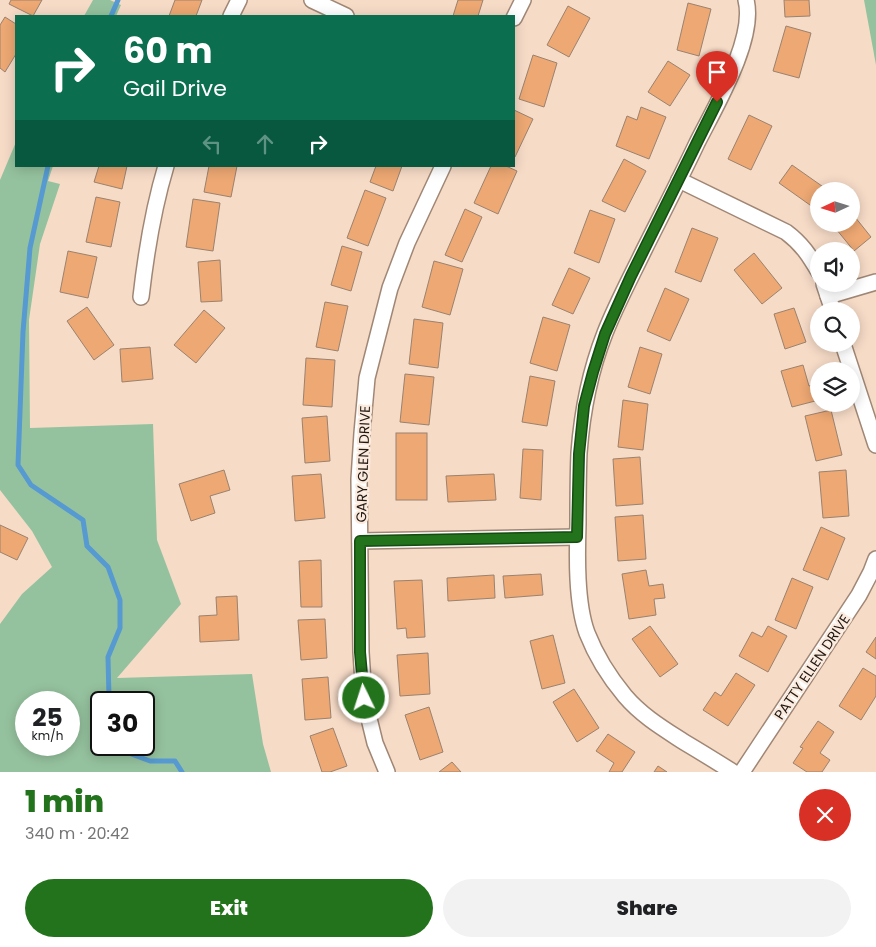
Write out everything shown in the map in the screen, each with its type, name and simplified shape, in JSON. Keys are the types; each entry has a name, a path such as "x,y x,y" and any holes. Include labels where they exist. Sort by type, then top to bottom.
{"street":[{"path":"232,15 239,0"},
{"path":"312,0 344,15"},
{"path":"515,16 523,0"},
{"path":"733,772 655,723 627,698 612,680 598,657 587,632 581,608 577,537 579,454 584,406 593,372 605,334 631,276 741,52 746,33 748,5 746,0"},
{"path":"142,297 150,231 166,167"},
{"name":"GARY GLEN DRIVE","path":"387,772 375,743 364,698 360,652 359,480 367,378 390,288 407,243 443,167"},
{"path":"679,180 786,232 799,241 810,256"},
{"path":"860,285 876,282"},
{"path":"846,352 876,445"},
{"path":"360,541 577,537"},
{"name":"PATTY ELLEN DRIVE","path":"742,772 859,595 876,559"}],"green space":[{"path":"93,0 110,0 121,5 116,15 85,15"},
{"path":"864,0 876,0 876,65"},
{"path":"15,144 15,167 53,167 48,181 60,184 40,244 29,320 30,428 153,424 157,540 181,604 117,678 252,674 263,744 271,772 0,772 0,624 22,594 52,567 32,531 0,490 0,180"}],"building":[{"path":"11,0 42,0 34,15 9,4"},
{"path":"175,0 202,0 196,15 169,15"},
{"path":"458,0 483,0 478,15 453,15"},
{"path":"784,0 809,0 810,16 785,17"},
{"path":"688,3 711,9 699,56 677,50"},
{"path":"568,6 590,18 569,57 547,45"},
{"path":"5,17 15,23 15,56 5,72 0,68 0,25"},
{"path":"786,26 811,33 799,78 773,71"},
{"path":"533,55 557,63 544,107 519,99"},
{"path":"668,61 690,75 670,106 648,92"},
{"path":"641,107 666,117 649,159 616,146 627,116 637,120"},
{"path":"515,110 533,119 515,157"},
{"path":"749,115 772,126 751,170 728,159"},
{"path":"624,159 646,171 625,212 602,201"},
{"path":"792,165 816,182 810,182 810,205 779,183"},
{"path":"99,167 127,167 122,189 94,182"},
{"path":"209,167 237,167 231,197 204,192"},
{"path":"376,167 402,167 393,191 370,182"},
{"path":"491,167 508,167 517,171 498,214 474,203"},
{"path":"365,190 386,198 368,246 347,238"},
{"path":"96,197 120,202 111,247 86,242"},
{"path":"193,199 220,203 213,251 186,247"},
{"path":"465,209 482,217 462,262 445,255"},
{"path":"590,210 615,219 599,263 574,253"},
{"path":"860,223 871,237 860,246 860,242 847,242 839,232 860,232"},
{"path":"692,228 718,238 701,282 675,272"},
{"path":"342,246 362,252 351,291 331,285"},
{"path":"68,251 97,257 88,298 60,292"},
{"path":"754,253 782,288 762,304 734,270"},
{"path":"220,260 222,301 201,302 198,262"},
{"path":"434,261 463,269 450,315 422,307"},
{"path":"569,268 590,278 573,314 552,305"},
{"path":"665,288 689,299 670,341 647,331"},
{"path":"325,302 348,306 338,351 316,347"},
{"path":"87,307 114,345 94,360 67,321"},
{"path":"794,308 806,342 785,349 774,314"},
{"path":"204,310 225,328 196,363 174,345"},
{"path":"543,317 570,325 557,371 530,363"},
{"path":"414,319 443,323 438,368 409,364"},
{"path":"150,347 153,379 122,382 120,349"},
{"path":"640,347 662,354 650,394 628,387"},
{"path":"306,358 335,360 332,407 303,405"},
{"path":"803,365 810,386 810,402 792,407 781,371"},
{"path":"405,374 434,377 429,425 400,422"},
{"path":"530,376 555,381 547,426 522,422"},
{"path":"623,400 648,404 643,450 618,447"},
{"path":"831,412 842,455 816,461 805,416"},
{"path":"327,416 330,461 305,463 302,418"},
{"path":"396,433 427,433 427,500 396,500"},
{"path":"523,449 543,450 541,500 520,498"},
{"path":"640,457 643,504 616,506 613,459"},
{"path":"224,470 230,490 210,496 215,513 191,521 179,484"},
{"path":"846,470 849,516 823,518 819,472"},
{"path":"321,474 325,518 295,521 292,476"},
{"path":"494,474 496,500 448,502 446,476"},
{"path":"643,515 646,559 618,561 615,517"},
{"path":"0,525 28,538 17,560 0,552"},
{"path":"821,527 845,538 828,580 803,570"},
{"path":"321,560 322,607 301,607 299,561"},
{"path":"646,570 649,586 663,584 665,598 654,599 656,615 629,619 622,574"},
{"path":"541,574 543,595 505,598 503,576"},
{"path":"494,575 495,598 448,601 447,578"},
{"path":"792,578 813,587 796,629 775,620"},
{"path":"422,580 425,637 407,638 406,628 397,629 394,581"},
{"path":"237,596 239,640 200,642 199,616 217,615 216,597"},
{"path":"325,619 327,658 301,660 298,620"},
{"path":"650,626 678,664 660,677 632,639"},
{"path":"768,626 787,636 768,672 739,656 752,632 762,637"},
{"path":"553,635 565,683 542,689 530,641"},
{"path":"876,637 876,659 866,652"},
{"path":"428,653 430,694 400,696 397,655"},
{"path":"863,668 876,676 876,696 861,720 839,706"},
{"path":"736,673 755,685 728,726 703,710 715,692 721,696"},
{"path":"328,677 331,718 305,720 302,679"},
{"path":"574,689 599,728 577,742 553,702"},
{"path":"429,707 443,752 420,760 405,715"},
{"path":"818,721 834,732 820,753 830,760 822,772 807,772 793,763 803,748 800,747"},
{"path":"333,728 347,766 330,772 322,772 310,736"},
{"path":"608,734 635,752 622,772 609,772 614,763 596,751"},
{"path":"452,762 461,772 439,772"},
{"path":"658,766 667,772 654,772"}],"waterway":[{"path":"111,15 118,0"},
{"path":"48,167 30,248 23,332 18,465 31,485 83,520 87,546 108,567 120,600 120,628 108,657 109,691"},
{"path":"137,756 150,761 175,761 182,772"}],"route":[{"path":"364,698 360,652 360,541 577,537 579,454 584,406 605,334 631,276 717,102"}]}
